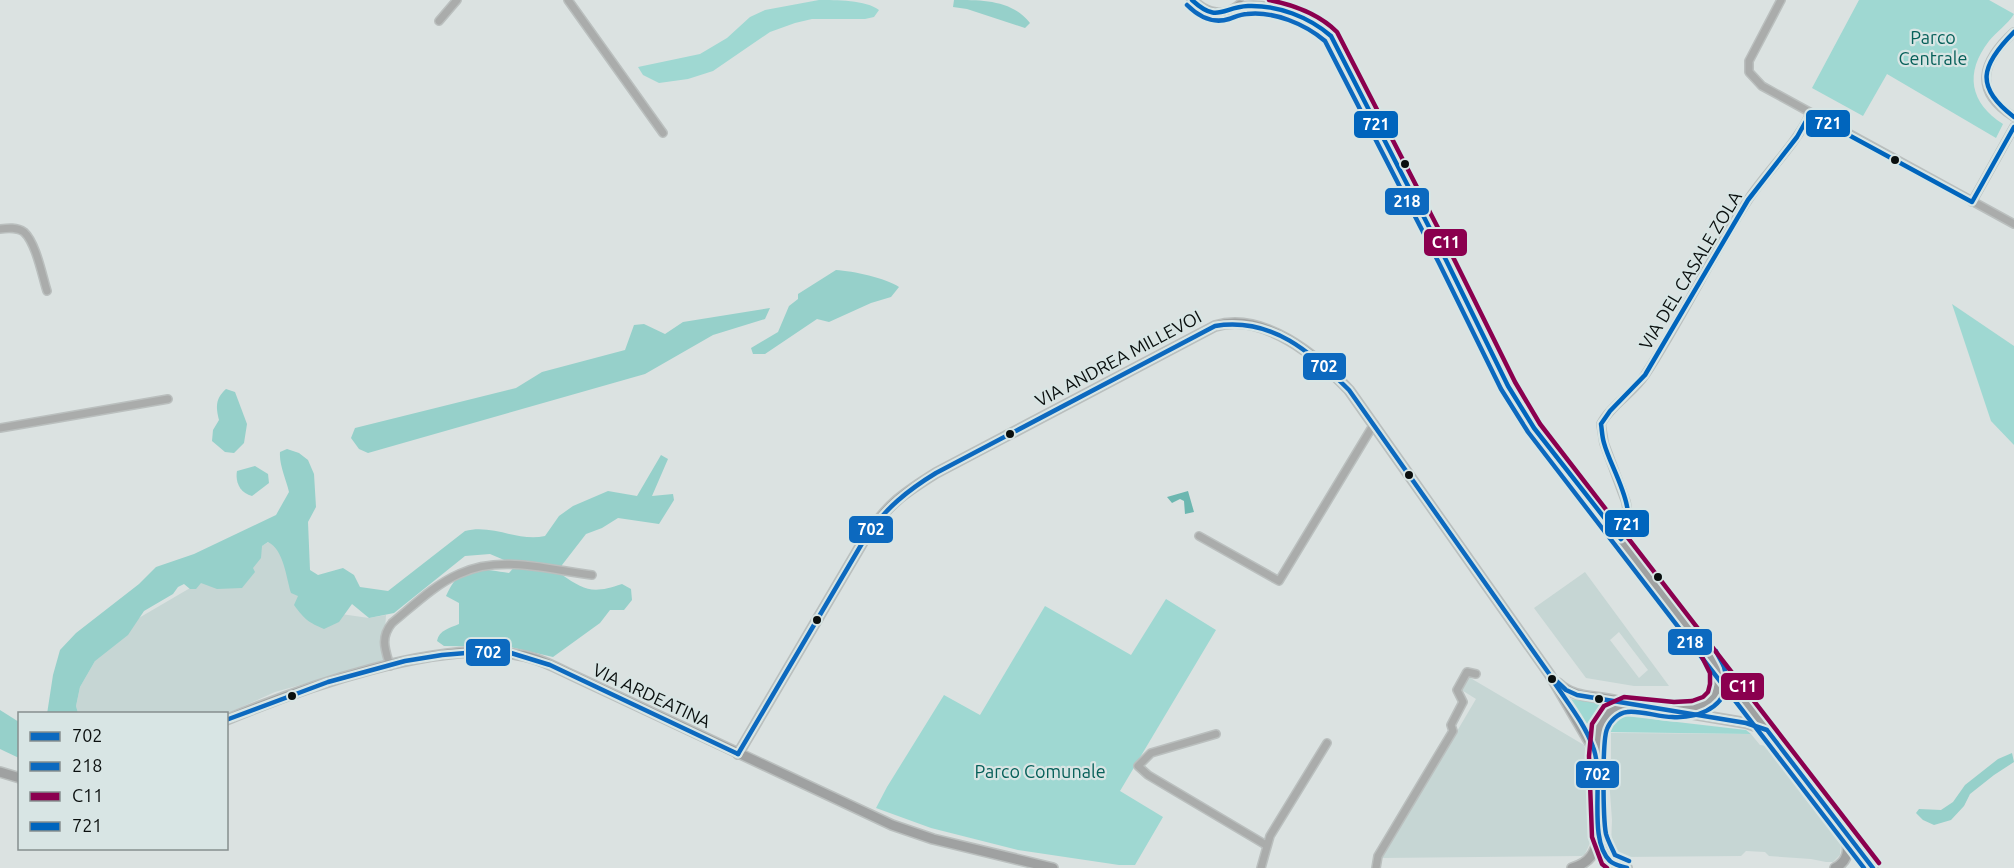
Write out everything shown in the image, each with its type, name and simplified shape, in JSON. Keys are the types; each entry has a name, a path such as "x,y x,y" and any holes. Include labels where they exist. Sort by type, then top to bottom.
{"street":[{"path":"439,21 457,0"},
{"path":"568,0 663,133"},
{"path":"1192,0 1200,8 1210,13 1221,14 1246,6 1260,6 1289,13 1323,28 1335,43 1508,386 1534,428 1873,868"},
{"path":"1237,8 1245,0"},
{"path":"1272,0 1289,13"},
{"path":"1781,0 1748,64 1749,72 1762,86 2014,224"},
{"path":"2014,32 1992,57 1988,64 1987,78 1991,98 2014,117"},
{"name":"VIA DEL CASALE ZOLA","path":"1621,540 1627,532 1628,510 1604,443 1600,424 1645,375 1749,199 1797,137 1810,114"},
{"path":"1972,202 2014,127"},
{"path":"0,229 22,230 31,242 47,291"},
{"name":"VIA ANDREA MILLEVOI","path":"738,754 867,536 886,509 899,496 936,473 1207,330 1238,321 1261,327 1287,340 1324,364 1349,390 1550,675 1583,729 1596,756 1599,836"},
{"path":"0,428 168,399"},
{"path":"1199,536 1279,581 1374,424"},
{"path":"390,666 384,639 385,631 446,581 461,572 505,564 519,564 592,575"},
{"name":"VIA ARDEATINA","path":"228,719 298,693 426,658 461,653 498,652 525,656 566,672 902,829 1053,868"},
{"path":"1674,710 1699,707 1714,696 1718,681 1717,671 1711,657"},
{"path":"1376,868 1378,856 1453,731 1451,725 1463,702 1457,690 1460,683 1467,672 1476,674"},
{"path":"1550,675 1572,693 1746,723 1767,730"},
{"path":"1596,756 1598,730 1602,719 1612,710 1626,704"},
{"path":"1216,734 1151,753 1138,766 1148,775 1266,844"},
{"path":"1261,868 1266,844 1327,743"},
{"path":"0,772 18,777"},
{"path":"1835,868 1844,861 1848,852 1842,828"},
{"path":"1572,868 1583,865 1590,859 1599,836"},
{"path":"1599,836 1609,860 1627,868"}],"shaded area":[{"path":"954,0 986,1 1006,6 1023,15 1030,23 1025,28 967,9 953,7"},
{"path":"836,270 869,276 899,287 891,297 871,303 829,322 817,319 765,354 753,354 751,348 778,332 789,306 798,299 798,294"},
{"path":"770,308 765,319 713,335 645,374 368,453 359,449 351,438 355,428 516,388 542,372 625,350 634,325 644,324 665,334 683,322"},
{"path":"226,389 235,392 247,424 244,443 234,453 225,452 212,441 213,430 219,420 218,400"},
{"path":"287,449 299,453 308,460 314,474 316,507 308,522 310,570 318,575 343,568 354,575 360,587 388,591 465,531 475,529 525,537 545,536 559,516 573,506 608,491 637,496 661,455 668,459 652,496 673,494 674,500 659,524 618,518 586,534 562,565 561,574 583,587 596,590 622,584 631,589 632,600 624,610 610,610 600,623 553,657 510,647 444,646 437,641 442,632 459,624 459,603 446,596 458,577 465,572 479,569 509,573 516,565 490,554 465,556 394,613 369,618 352,604 339,622 324,629 307,620 294,605 298,596 291,593 281,557 268,542 262,546 261,558 253,568 255,572 242,588 217,589 201,583 196,589 190,589 184,584 178,587 173,594 144,611 128,635 95,661 80,687 76,706 78,712 47,712 53,675 60,650 76,633 139,584 156,567 194,554 276,515 289,492 280,452"},
{"path":"255,466 268,474 269,483 252,496 241,490 237,471"},
{"path":"1188,491 1194,512 1185,514 1184,501 1180,499 1172,503 1167,497"},
{"path":"279,536 313,610 369,618 386,615 383,662 275,692 228,713 78,712 76,706 80,687 95,661 96,643"},
{"path":"1585,572 1669,686 1634,686 1586,678 1534,608","holes":["1619,632 1648,670 1639,678 1610,640"]},
{"path":"1467,676 1584,745 1589,760 1590,843 1582,856 1382,858 1476,699 1460,689"},
{"path":"0,710 18,721 18,758 0,749"},
{"path":"1611,733 1751,734 1760,745 1768,746 1841,844 1840,855 1833,862 1769,856 1765,852 1746,851 1741,856 1620,857 1613,852 1611,845 1612,820 1608,765 1611,764"},
{"path":"2012,753 2014,762 1970,794 1964,806 1951,820 1934,825 1923,820 1916,813 1919,809 1941,810 1953,802 1965,785 1998,759"}],"green space":[{"path":"819,0 859,2 879,10 874,17 865,19 812,19 770,32 713,71 688,79 659,83 643,75 638,67 700,54 727,38 750,17 765,10"},
{"name":"Parco Centrale","path":"1859,0 1989,0 2014,14 1981,53 1974,76 1974,87 1983,107 2003,124 1996,138 1887,74 1863,116 1812,88"},
{"path":"1952,304 2014,346 2014,445 1991,421"},
{"name":"Parco Comunale","path":"1166,599 1216,630 1120,791 1163,817 1135,865 1119,865 1018,850 931,828 876,808 944,695 980,715 1045,606 1131,655"},
{"path":"1570,699 1602,704 1603,705 1587,724"},
{"path":"1625,716 1746,730 1751,734 1606,732 1612,720"}],"transit line":[{"name":"721","path":"1192,0 1214,13 1248,6 1282,10 1313,23 1331,36 1508,386 1534,428 1621,539 1627,529 1627,505 1604,443 1601,424 1610,411 1645,375 1748,200 1797,137 1810,114 1972,202 2014,127"},
{"name":"C11","path":"1269,0 1306,11 1337,32 1515,382 1540,424 1879,863"},
{"name":"218","path":"1187,5 1201,16 1217,21 1247,14 1278,17 1299,24 1325,41 1501,389 1528,432 1864,868"},
{"name":"721","path":"2014,32 1994,55 1987,76 1992,96 2014,117"},
{"name":"702","path":"738,754 867,535 898,500 936,473 1215,326 1236,325 1255,327 1289,340 1320,363 1349,390 1550,675 1566,690 1577,695 1746,723 1767,730 1873,868"},
{"name":"218","path":"1629,861 1615,855 1606,834 1604,748 1607,729 1615,718 1624,713 1637,712 1683,717 1705,712 1714,706 1721,699 1726,680 1724,667 1716,651"},
{"name":"702","path":"228,719 328,682 405,661 478,652 511,653 550,665 738,754"},
{"name":"C11","path":"1607,868 1602,864 1592,837 1589,756 1592,724 1604,706 1624,697 1674,702 1692,701 1703,697 1708,692 1710,673 1702,657"},
{"name":"702","path":"1552,679 1580,720 1593,747 1597,774 1599,838 1603,851 1610,861 1627,868"}]}
